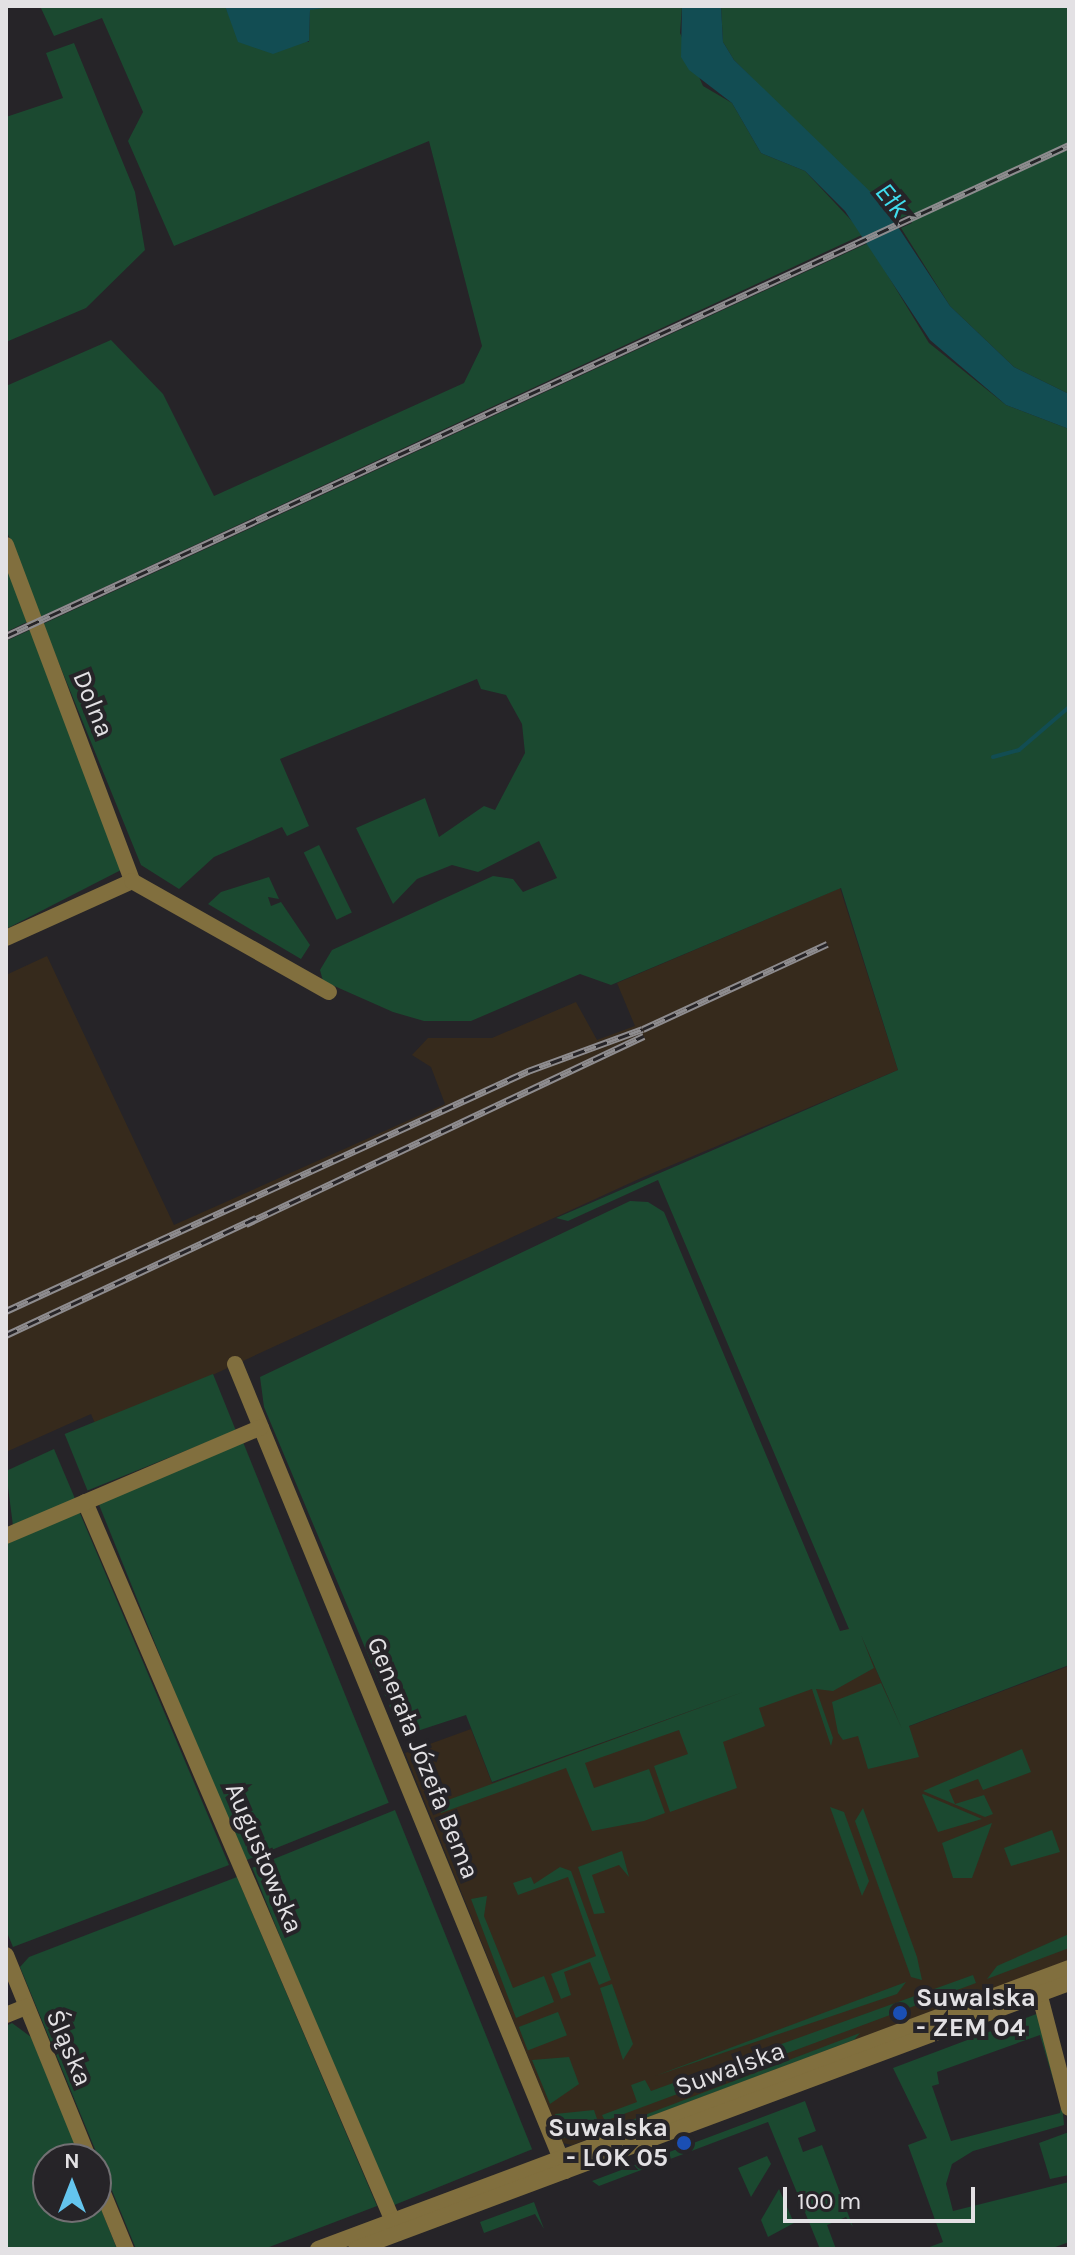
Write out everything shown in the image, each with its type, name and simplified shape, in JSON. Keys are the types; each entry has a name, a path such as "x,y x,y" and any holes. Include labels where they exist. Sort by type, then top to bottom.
{"street":[{"name":"Dolna","path":"6,545 132,881"},
{"path":"6,938 132,881 329,992"},
{"name":"Generała Józefa Bema","path":"235,1364 563,2164"},
{"path":"6,1536 261,1427"},
{"name":"Augustowska","path":"85,1502 396,2227"},
{"name":"Śląska","path":"6,1955 82,2143"},
{"name":"Suwalska","path":"318,2249 396,2227 1038,1987 1069,1968"},
{"name":"Suwalska","path":"1038,1987 1069,1983"},
{"path":"1038,1987 1069,2108"},
{"path":"6,2015 26,2007"},
{"path":"112,2215 126,2249"},
{"name":"Suwalska","path":"356,2249 396,2227"}],"shaded area":[{"path":"840,888 898,1070 641,1178 97,1428 91,1414 6,1452 6,975 47,956 174,1225 445,1104 431,1067 412,1055 428,1038 492,1038 576,1002 597,1040 635,1026 617,983"},
{"path":"857,1626 902,1729 1069,1666 1069,1960 572,2145 563,2143 405,1753 471,1729 492,1783 845,1655 836,1633"}],"green space":[{"path":"40,6 225,6 232,22 309,42 310,10 319,7 682,6 680,33 703,86 732,103 761,153 805,171 864,234 40,617 6,529 6,386 111,340 163,394 214,496 464,383 482,346 429,141 174,246 128,141 143,112 102,18 54,36"},
{"path":"721,6 1069,6 1069,394 1014,367 950,306 901,228 912,223 908,215 896,220 734,60 723,42"},
{"path":"74,43 135,192 145,250 86,308 6,342 6,117 63,98 46,53"},
{"path":"868,243 929,343 1006,405 1069,429 1069,1665 909,1726 919,1757 868,1769 858,1736 843,1740 838,1733 832,1702 881,1683 902,1729 861,1635 874,1668 833,1691 816,1689 833,1738 831,1746 812,1689 759,1708 765,1726 723,1742 737,1788 670,1812 654,1766 688,1754 679,1730 585,1763 594,1788 649,1769 665,1813 644,1821 592,1831 566,1768 441,1813 437,1804 746,1691 492,1782 466,1715 402,1736 264,1407 260,1377 630,1201 648,1202 664,1212 840,1631 849,1629 658,1180 568,1221 556,1218 898,1070 841,888 611,985 580,974 471,1021 424,1021 393,1012 323,981 320,970 332,950 493,876 513,879 523,892 557,878 539,841 478,872 452,865 417,879 393,904 356,828 425,798 439,837 484,806 495,810 525,753 522,724 506,695 481,689 477,679 280,759 309,826 287,836 282,827 214,857 179,889 141,865 43,624"},
{"path":"6,564 27,622 6,632"},
{"path":"30,630 121,870 6,929 6,641"},
{"path":"319,845 352,912 337,920 304,852"},
{"path":"269,877 279,899 268,897 271,906 281,902 310,945 301,959 208,904 221,892"},
{"path":"213,1374 236,1431 88,1490 65,1434"},
{"path":"243,1442 389,1803 243,1861 97,1501"},
{"path":"54,1449 76,1501 13,1526 6,1471"},
{"path":"79,1511 229,1865 13,1947 6,1930 6,1542"},
{"path":"1022,1749 1031,1772 983,1790 978,1779 949,1790 955,1804 984,1795 993,1814 985,1817 923,1791"},
{"path":"923,1794 982,1819 938,1832"},
{"path":"830,1807 844,1812 869,1881 862,1896"},
{"path":"863,1808 917,1957 922,1980 911,1977 855,1821"},
{"path":"395,1810 532,2149 389,2207 252,1868"},
{"path":"992,1823 972,1878 953,1878 942,1843"},
{"path":"1052,1830 1060,1852 1011,1866 1004,1848"},
{"path":"622,1851 629,1877 619,1865 592,1875 605,1913 594,1914 578,1867"},
{"path":"560,1867 571,1871 611,1980 599,1985 590,1962 564,1972 571,1995 561,1999 551,1974 596,1956 568,1877 518,1895 513,1883 531,1877 534,1884"},
{"path":"237,1877 377,2206 264,2249 136,2249 112,2191 112,2143 92,2143 20,1967 29,1957"},
{"path":"487,1896 484,1916 513,1988 544,1976 554,2002 516,2018 471,1899"},
{"path":"1069,1934 1069,1948 987,1979 997,1966"},
{"path":"973,1975 976,1983 605,2121 602,2115 637,2102 631,2085 645,2080 651,2091"},
{"path":"906,1982 897,1994 655,2076"},
{"path":"612,1984 633,2044 623,2060 600,1988"},
{"path":"558,2012 567,2035 528,2050 519,2027"},
{"path":"1039,2013 1055,2086 1040,2035 937,2072 939,2084 932,2086 951,2141 1060,2113 1062,2102 1064,2125 973,2151 952,2164 946,2184 953,2211 1069,2182 1069,2242 1050,2249 924,2249 943,2242 908,2145 927,2138 893,2068"},
{"path":"12,2023 31,2037 74,2143 32,2143 32,2223 107,2223 117,2249 6,2249 6,2026"},
{"path":"860,2033 854,2040 606,2133 608,2129"},
{"path":"569,2057 579,2084 550,2104 532,2060"},
{"path":"805,2101 816,2131 798,2138 803,2152 822,2145 853,2227 846,2217 827,2225 836,2249 820,2249 768,2122 599,2186 592,2181"},
{"path":"594,2110 599,2125 564,2138 555,2114"},
{"path":"1069,2132 1069,2175 1050,2179 1039,2143"},
{"path":"767,2156 771,2164 751,2197 738,2168"},
{"path":"779,2189 794,2223 768,2237 761,2220"},
{"path":"534,2202 544,2229 535,2214 484,2233 480,2222"}],"water":[{"path":"225,6 339,6 310,10 309,41 273,54 238,42"},
{"path":"682,6 721,6 723,42 734,60 883,204 950,306 1014,367 1069,394 1069,429 1006,405 930,340 845,211 805,171 761,153 732,103 689,70 681,57"}],"waterway":[{"path":"993,757 1019,750 1069,707"}],"railway":[{"path":"6,636 1069,145"},
{"path":"6,1311 528,1071 643,1029 827,944"},
{"path":"246,1224 644,1036"},
{"path":"6,1335 256,1218"}],"place":[{"name":"Suwalska - ZEM 04","path":"900,2013"},
{"name":"Suwalska - LOK 05","path":"684,2143"}],"water label":[{"name":"Ełk","path":"892,200"}]}
